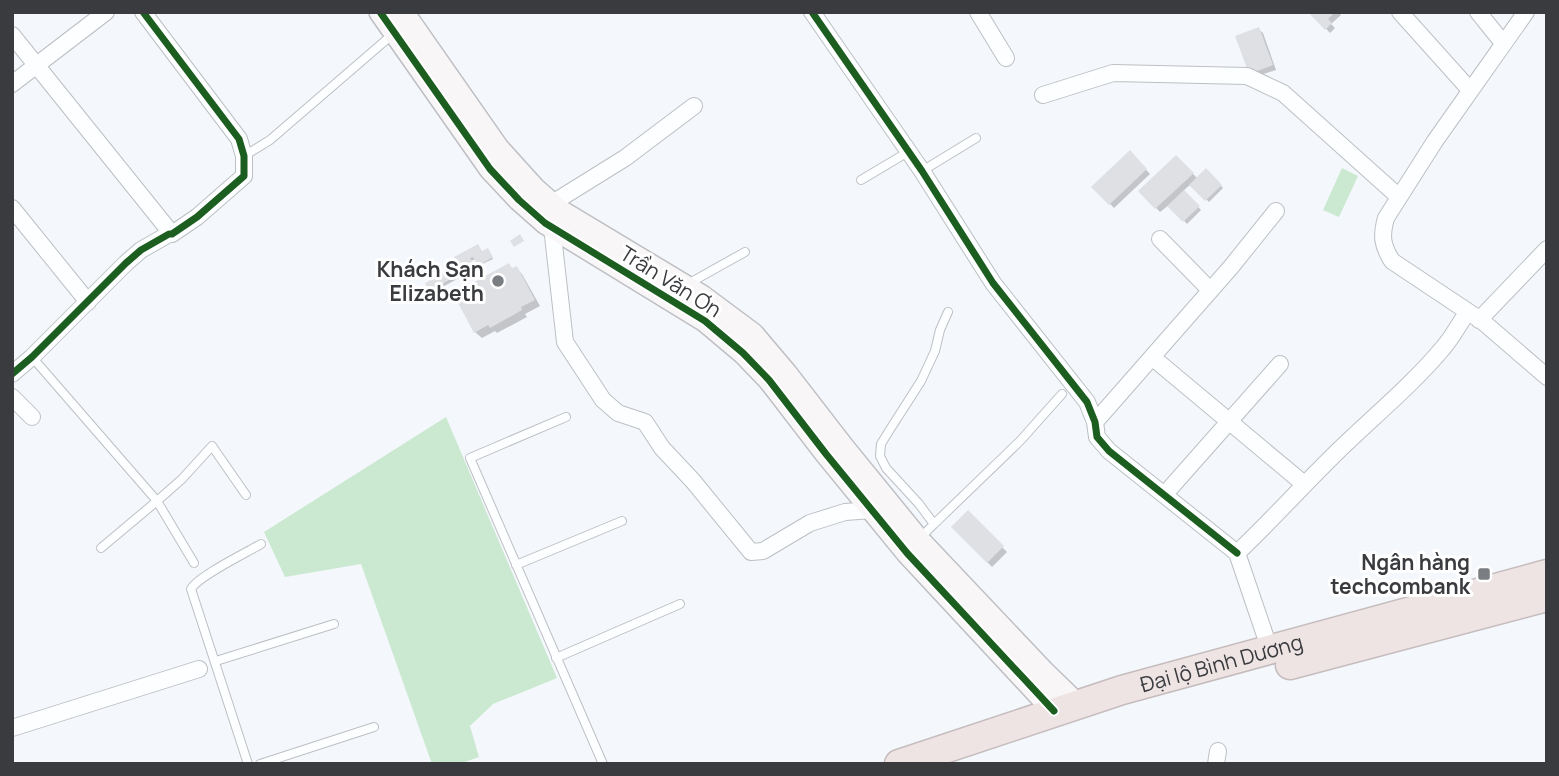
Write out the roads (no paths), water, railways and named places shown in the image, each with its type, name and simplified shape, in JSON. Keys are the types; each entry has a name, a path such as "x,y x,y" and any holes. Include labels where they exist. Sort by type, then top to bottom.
{"highway":[{"name":"Đại lộ Bình Dương","path":"899,764 1065,708 1547,574"},
{"name":"Đại lộ Bình Dương","path":"959,764 1119,710 1547,597"}],"street":[{"path":"12,84 106,12"},
{"path":"12,374 88,302 125,262 197,217 244,176 244,156 239,139 144,12"},
{"name":"Trần Văn Ơn","path":"380,12 406,19 498,148 551,204 737,321 768,351 948,600 1065,708"},
{"path":"812,12 922,171 993,283 1087,402 1095,422 1097,438 1109,451 1237,553 1270,650"},
{"path":"978,12 1006,58"},
{"path":"1400,12 1470,90"},
{"path":"1478,12 1503,43"},
{"path":"1526,12 1399,197 1386,218 1382,232 1383,247 1392,261 1506,340 1547,377"},
{"name":"Trần Văn Ơn","path":"406,19 490,169 519,200 552,227 670,298 720,332 769,380 879,505 919,540 1017,645 1065,708"},
{"path":"12,35 172,234"},
{"path":"1043,95 1113,74 1247,76 1283,93 1399,197"},
{"path":"551,204 625,158 694,106"},
{"path":"1095,422 1276,211"},
{"path":"15,215 88,302"},
{"path":"552,227 565,342 603,400 618,413 645,422 662,448 751,552 763,551 810,523 879,505"},
{"path":"1160,239 1210,290"},
{"path":"1237,553 1304,484 1412,382 1473,316 1547,249"},
{"path":"1152,357 1304,484"},
{"path":"1165,494 1280,364"},
{"path":"12,397 32,417"},
{"path":"12,728 199,669"}],"lane":[{"path":"244,156 270,140 406,19"},
{"path":"922,171 975,138"},
{"path":"861,180 908,152"},
{"path":"685,286 745,252"},
{"path":"934,523 886,468 880,456 881,444 921,381 935,351 948,312"},
{"path":"32,357 157,501 194,563"},
{"path":"919,540 1020,440 1062,394"},
{"path":"566,417 470,458 603,764"},
{"path":"101,548 182,479 212,446 246,495"},
{"path":"516,565 622,521"},
{"path":"248,764 191,589 194,584 261,544"},
{"path":"556,658 680,604"},
{"path":"216,660 334,624"},
{"path":"260,764 374,727"}],"place":[{"name":"Khách Sạn Elizabeth","path":"498,281"},
{"name":"Ngân hàng techcombank","path":"1484,574"}]}
